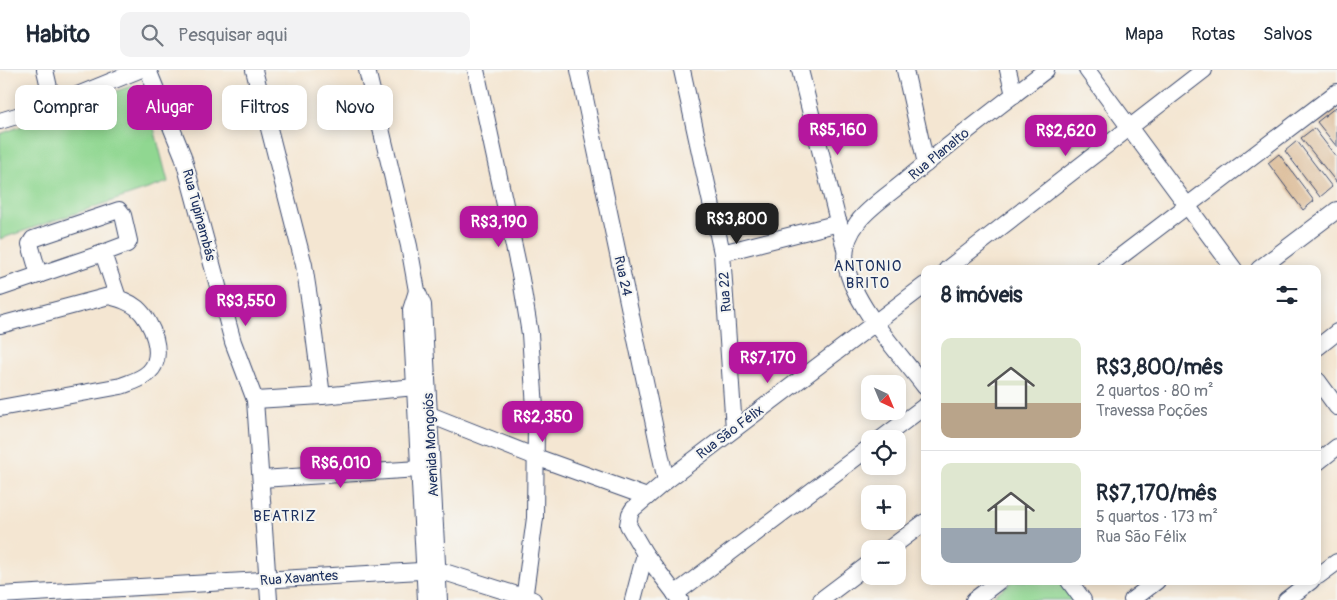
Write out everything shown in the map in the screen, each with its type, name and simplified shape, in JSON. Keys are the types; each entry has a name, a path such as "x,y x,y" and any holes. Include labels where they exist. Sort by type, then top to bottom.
{"street":[{"path":"45,70 48,85"},
{"path":"102,85 139,70"},
{"name":"Rua Tupinambás","path":"148,70 183,156 233,342 254,400 269,600"},
{"path":"254,70 304,265 322,396"},
{"name":"Avenida Mongoiós","path":"367,70 409,246 417,291 423,305 430,415 432,570 426,600"},
{"path":"476,70 522,279 530,334 536,423 536,458 535,518 527,599"},
{"name":"Rua 24","path":"579,70 666,481"},
{"name":"Rua 22","path":"682,70 722,253 734,429"},
{"path":"800,70 839,223 845,249 848,277 858,298 921,382"},
{"path":"905,70 926,164"},
{"path":"1008,70 1014,95"},
{"name":"Rua Planalto","path":"845,249 847,239 862,216 1046,70"},
{"path":"1087,70 1231,265"},
{"path":"952,265 1204,70"},
{"path":"1109,265 1337,92"},
{"path":"0,121 15,116"},
{"path":"0,288 39,275 127,244 129,241 123,215 119,210 33,239 30,244 39,275"},
{"path":"1264,265 1337,210"},
{"path":"722,253 839,223"},
{"path":"103,252 118,298"},
{"name":"Rua São Félix","path":"645,554 628,525 633,509 666,481 921,288"},
{"name":"Avenida Mongoiós","path":"417,291 411,310 419,469 432,570 439,600"},
{"path":"0,325 108,296 125,300 139,309 150,325 156,341 156,357 150,371 138,380 121,386 0,408"},
{"path":"1321,345 1337,332"},
{"path":"1321,385 1337,407"},
{"path":"254,400 415,387"},
{"path":"893,430 921,409"},
{"path":"430,415 536,458 647,497"},
{"path":"1321,460 1337,447"},
{"path":"645,554 678,597 861,454"},
{"path":"261,479 419,469"},
{"path":"901,540 921,525"},
{"path":"634,600 645,554"},
{"path":"1321,574 1337,562"},
{"name":"Rua Xavantes","path":"0,594 432,570 527,599"},
{"path":"822,600 861,570"},
{"path":"974,600 994,585"},
{"path":"1072,585 1083,600"},
{"path":"1132,600 1153,585"},
{"path":"1286,600 1306,585"}],"green space":[{"path":"127,88 127,130 155,130 168,182 0,239 0,134 15,128 15,130 117,130 117,91"},
{"path":"1008,585 1062,585 1074,600 988,600"}],"building":[{"path":"1336,107 1337,109 1337,147 1317,122"},
{"path":"1314,128 1337,158 1337,183 1301,138"},
{"path":"1297,141 1332,187 1320,197 1285,151"},
{"path":"1279,154 1314,201 1303,210 1268,163"}],"district":[{"name":"ANTONIO BRITO","path":"868,274"},
{"name":"BEATRIZ","path":"285,516"}]}
